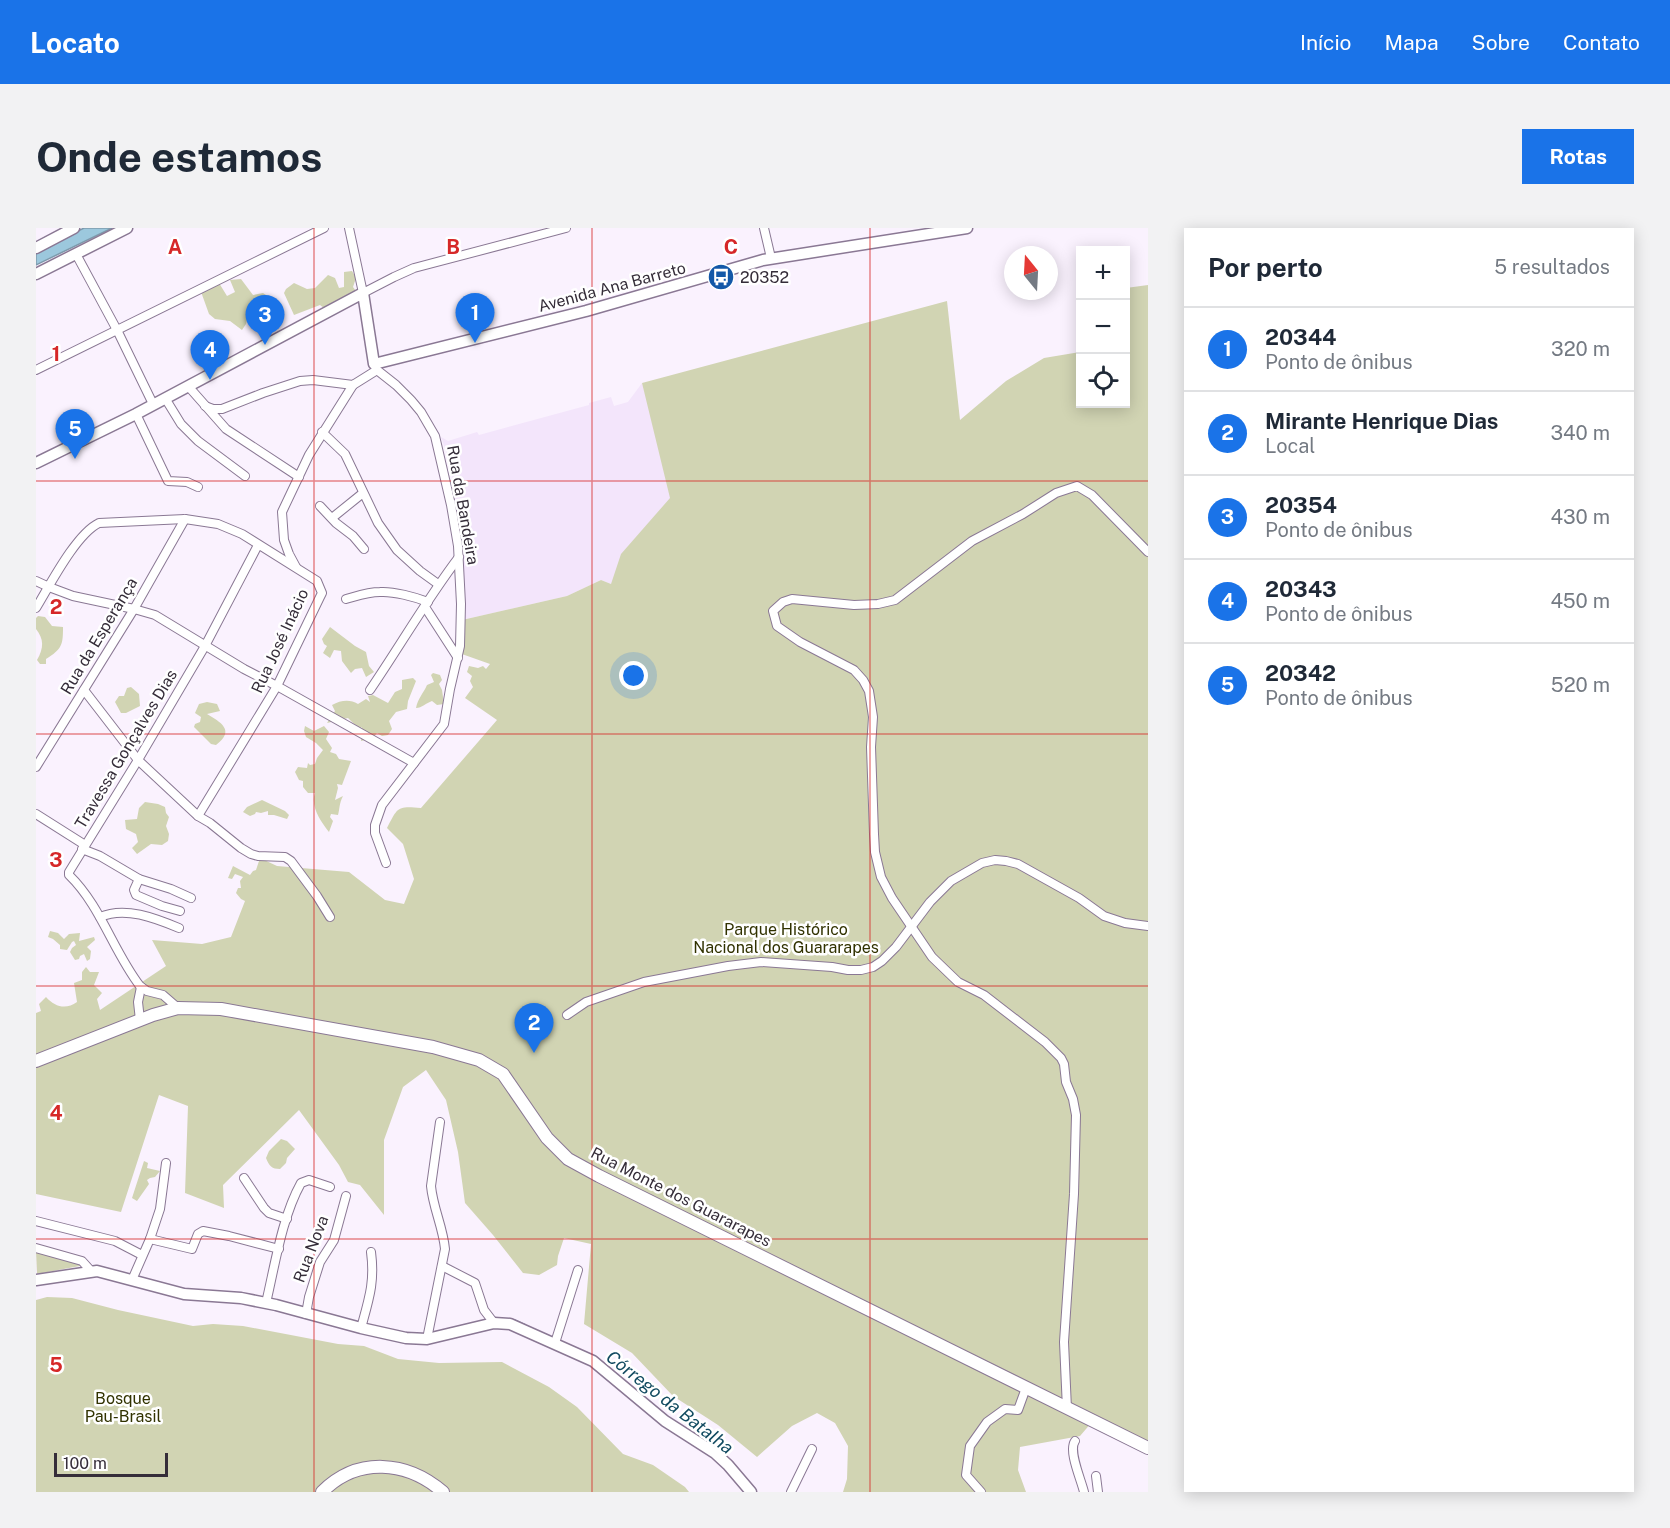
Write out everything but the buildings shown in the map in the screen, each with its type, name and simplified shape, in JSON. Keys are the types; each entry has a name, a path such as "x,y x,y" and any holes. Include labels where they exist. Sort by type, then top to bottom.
{"main road":[{"name":"Rua Monte dos Guararapes","path":"36,1060 178,1008 221,1009 433,1047 479,1060 503,1074 547,1138 568,1159 628,1191 1147,1448"},
{"path":"322,1492 347,1473 371,1467 388,1467 419,1475 432,1482 443,1492"}],"street":[{"path":"36,248 74,228"},
{"path":"36,274 127,228"},
{"path":"36,370 324,228"},
{"path":"205,406 222,409 300,381 314,380 353,385 376,367 349,228"},
{"path":"36,463 136,414 414,268 566,228"},
{"path":"764,228 771,258"},
{"name":"Avenida Ana Barreto","path":"376,367 586,311 771,258 947,229 967,228"},
{"path":"76,254 153,404"},
{"name":"Rua da Bandeira","path":"376,367 411,400 435,436 449,495 459,557 461,633 444,724 382,805 375,825 375,833 386,863"},
{"name":"Rua José Inácio","path":"198,816 277,686 322,593 317,581 297,568 289,554 284,540 282,512 309,455 353,385"},
{"path":"188,386 226,429 299,477"},
{"path":"165,398 181,424 198,441 245,476"},
{"path":"136,414 168,481 186,482 198,487"},
{"path":"322,432 345,454 383,531 397,550 438,584"},
{"path":"1067,1409 1064,1342 1077,1115 1066,1082 1064,1064 1045,1042 1002,1008 958,982 932,957 911,928 881,877 876,852 871,747 873,717 869,691 854,670 800,642 777,626 773,611 783,602 792,599 854,605 878,604 895,600 972,541 1056,494 1077,486 1092,495 1148,552"},
{"path":"332,518 363,493"},
{"path":"320,506 364,549"},
{"path":"36,609 70,554 91,527 99,523 184,519 219,524 242,534 297,568"},
{"name":"Rua da Esperança","path":"36,767 134,609 184,519"},
{"name":"Travessa Gonçalves Dias","path":"141,987 84,890 69,873 205,646 258,545"},
{"path":"370,690 438,584 459,557"},
{"path":"36,581 73,596 155,615 244,669 414,763"},
{"path":"346,599 383,591 417,598 426,604 458,658"},
{"path":"84,690 138,760 198,816 251,854 285,857 291,861 330,917"},
{"path":"36,814 83,847 139,879 191,898"},
{"path":"567,1015 586,1002 644,982 728,966 761,962 848,970 873,967 882,961 930,902 951,881 982,863 995,860 1017,864 1078,898 1104,916 1125,923 1148,926"},
{"path":"139,879 134,890 136,895 180,911"},
{"path":"100,917 123,912 161,920 180,928"},
{"path":"140,1020 138,1002 141,987 163,995 178,1008"},
{"path":"427,1339 445,1249 431,1186 440,1122"},
{"path":"132,1280 160,1209 166,1163"},
{"path":"243,1178 269,1213 287,1220"},
{"path":"266,1303 294,1197 303,1181 309,1180 330,1187"},
{"name":"Rua Nova","path":"306,1314 320,1262 334,1240 346,1196"},
{"path":"36,1221 116,1241 142,1256"},
{"path":"150,1239 192,1249 198,1234 203,1230 279,1249"},
{"path":"36,1248 82,1261 91,1271"},
{"path":"361,1328 372,1285 371,1252"},
{"path":"442,1266 475,1283 484,1310 494,1323"},
{"path":"555,1343 578,1270"},
{"path":"36,1280 91,1271 103,1272 184,1294 241,1298 266,1303 406,1338 427,1339 494,1323 510,1324 593,1361 665,1421 715,1453 751,1492"},
{"path":"981,1492 966,1475 970,1446 987,1422 1005,1408 1018,1410 1026,1388"},
{"path":"1075,1441 1072,1446 1073,1456 1084,1492"},
{"path":"791,1492 812,1449"},
{"path":"1096,1476 1098,1492"}],"shaded area":[{"path":"642,383 676,502 611,584 601,580 567,596 462,620 463,558 451,466 441,437 448,441 477,432 479,435 611,397 614,406 628,402"}],"green space":[{"path":"352,271 356,278 353,287 356,291 324,308 320,305 294,315 284,293 286,289 294,283 307,289 315,288 328,275 335,278 339,288 344,287 344,272"},
{"path":"241,279 253,295 263,293 272,299 263,309 249,311 242,330 230,321 215,319 209,314 200,289 219,283 227,296 235,292 230,280"},
{"name":"Parque Histórico Nacional dos Guararapes","path":"1148,285 1148,1451 1092,1422 1080,1436 1020,1447 1018,1470 1026,1492 843,1492 847,1479 848,1446 835,1423 817,1413 792,1426 757,1457 718,1425 673,1396 632,1353 584,1324 591,1244 564,1238 557,1265 539,1275 523,1273 465,1203 458,1152 446,1100 426,1070 403,1087 384,1140 384,1215 360,1185 348,1182 339,1165 299,1110 223,1185 224,1208 185,1193 188,1106 159,1095 121,1212 36,1194 36,1013 41,1011 39,1004 46,997 61,1006 69,1006 77,1002 74,983 82,980 82,972 86,967 90,972 99,972 94,985 102,993 97,999 100,1010 166,966 152,940 202,944 231,937 245,901 236,893 238,888 241,888 240,881 243,877 235,874 232,879 228,878 233,866 250,875 256,870 260,858 277,866 349,872 385,900 404,904 414,879 403,844 387,828 399,809 421,808 497,720 465,698 473,687 470,681 472,676 467,672 469,666 478,668 483,666 486,669 490,664 459,653 462,620 567,596 601,580 611,584 621,554 670,498 642,383 947,301 960,420 1006,381 1044,358 1076,353 1076,408 1130,408 1130,287"},
{"path":"38,616 45,617 52,626 63,627 60,646 46,659 46,664 40,664 37,660 42,644 41,636 36,629"},
{"path":"330,627 366,652 369,666 374,672 366,677 362,668 355,669 351,673 342,661 341,651 334,650 330,658 323,653 327,646 322,639"},
{"path":"433,673 440,675 442,680 439,684 444,704 437,705 432,701 416,708 427,685 434,682 431,675"},
{"path":"413,678 416,681 407,709 396,712 389,721 392,729 388,735 382,736 377,733 373,738 361,741 362,727 358,731 348,718 327,723 335,711 332,705 345,701 358,704 366,699 370,702 368,696 373,695 388,703 395,692 402,689 402,680"},
{"path":"131,687 139,694 140,706 121,713 115,702 119,696 124,696 127,688"},
{"path":"207,702 217,704 220,711 207,714 221,723 225,731 222,740 216,745 211,744 194,727 200,722 201,717 195,713 199,704"},
{"path":"305,726 314,731 324,726 329,732 326,739 332,748 330,752 336,754 339,759 351,761 342,785 337,784 335,800 343,796 338,815 331,814 333,821 329,832 315,808 315,793 308,793 303,787 303,781 299,780 295,772 298,767 307,768 308,763 315,764 323,750 306,737"},
{"path":"262,800 285,811 289,815 287,819 268,815 268,811 256,812 250,816 243,812 247,807"},
{"path":"145,802 165,807 169,817 166,826 169,834 168,841 162,845 151,844 137,854 132,848 138,842 136,834 126,829 125,820 137,819 139,808"},
{"path":"50,931 58,933 64,939 69,934 80,933 79,941 94,937 95,940 87,947 91,951 90,959 87,961 84,954 75,960 70,952 76,945 74,941 67,950 60,949 60,945 48,937"},
{"path":"281,1139 287,1141 295,1149 287,1158 286,1163 277,1169 271,1167 266,1158 269,1151"},
{"path":"144,1161 148,1163 147,1168 160,1171 155,1177 147,1180 149,1184 137,1201 132,1198"},
{"path":"36,1251 85,1265 37,1274"},
{"name":"Bosque Pau-Brasil","path":"47,1297 72,1298 193,1326 213,1324 243,1326 338,1344 364,1346 398,1359 439,1363 502,1362 549,1387 577,1407 623,1454 653,1465 689,1492 36,1492 36,1300"}],"water":[{"path":"84,228 112,228 36,265 36,252"}],"waterway":[{"name":"Córrego da Batalha","path":"514,1320 525,1325"}],"place":[{"name":"20352","path":"721,277"},
{"name":"20344","path":"475,343"},
{"name":"20354","path":"265,345"},
{"name":"20343","path":"210,380"},
{"name":"20342","path":"75,459"},
{"name":"Mirante Henrique Dias","path":"534,1053"}]}
